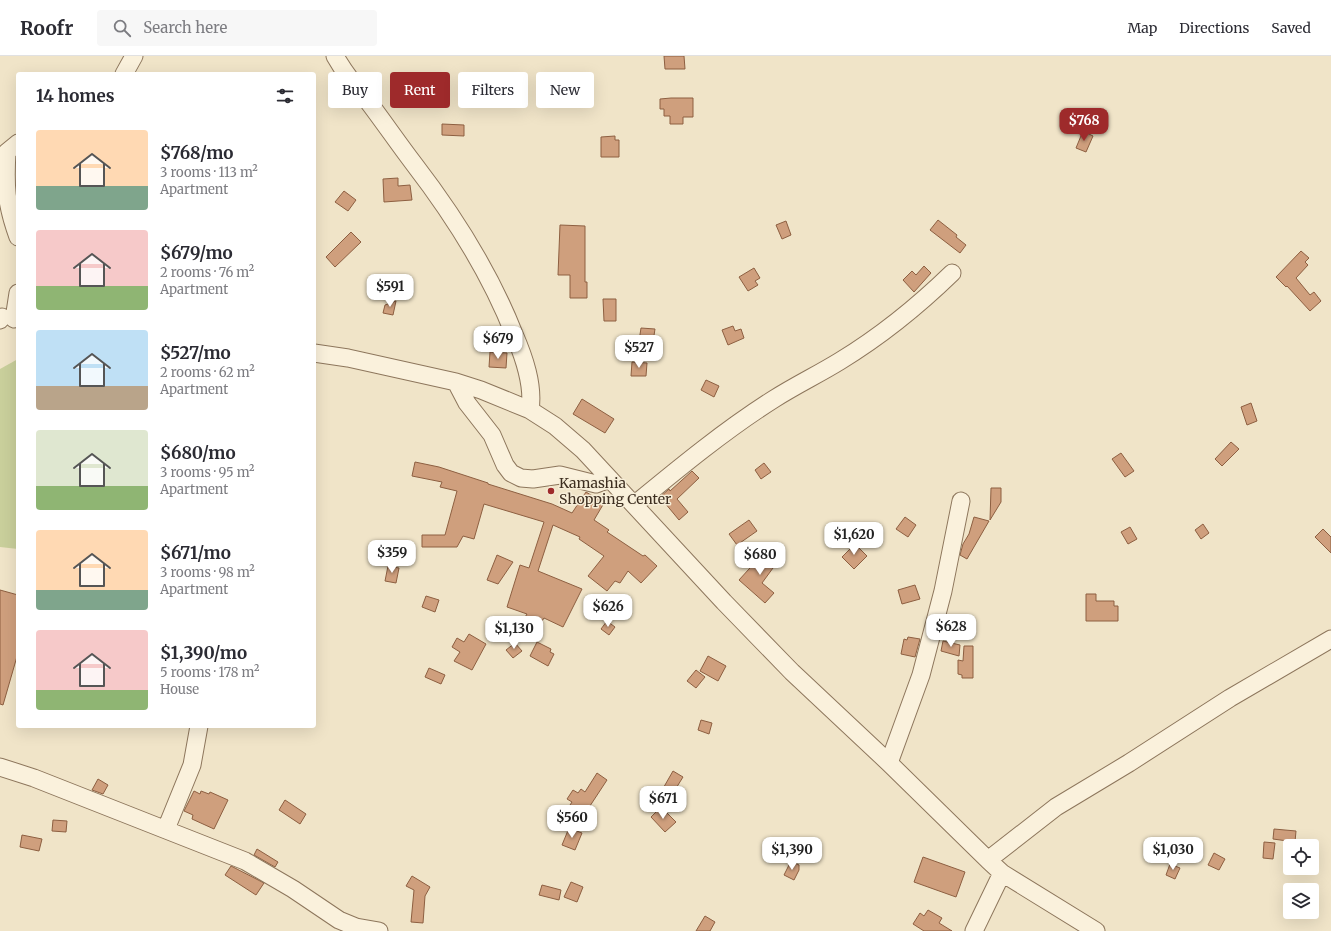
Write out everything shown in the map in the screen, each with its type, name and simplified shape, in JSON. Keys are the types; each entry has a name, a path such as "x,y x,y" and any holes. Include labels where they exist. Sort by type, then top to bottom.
{"street":[{"path":"125,72 134,56"},
{"path":"335,56 352,83 443,202 466,238 505,311 525,364 531,393 530,410"},
{"path":"16,145 7,152 5,192 16,230"},
{"path":"634,505 741,422 774,399 841,360 884,330 920,303 952,273"},
{"path":"7,319 16,298"},
{"path":"316,353 348,358 456,382 481,390 530,410 570,438 792,672 889,763 988,860 1002,873 1096,931"},
{"path":"456,382 467,403 492,435 505,465 511,473 521,478 533,479 560,475 596,484 610,479"},
{"path":"889,763 921,675 943,591 961,501"},
{"path":"988,860 1056,807 1129,763 1230,698 1331,639"},
{"path":"166,829 192,766 199,728"},
{"path":"0,766 166,829 245,861 293,889 339,920 356,927 379,931"},
{"path":"974,931 1002,873"}],"green space":[{"path":"16,360 16,549 0,547 0,369"}],"building":[{"path":"664,56 684,56 685,69 665,69"},
{"path":"693,98 693,117 683,117 683,124 670,124 670,116 664,116 664,109 660,109 660,99"},
{"path":"442,124 464,125 464,136 442,135"},
{"path":"1083,131 1093,136 1086,152 1076,148"},
{"path":"615,136 615,140 619,140 619,157 601,157 601,137"},
{"path":"398,178 398,186 410,185 412,200 384,202 383,179"},
{"path":"344,191 356,200 348,211 335,202"},
{"path":"938,220 957,235 956,237 966,245 960,253 930,230"},
{"path":"786,221 791,235 782,239 776,225"},
{"path":"560,225 585,226 585,282 587,282 587,298 570,298 570,275 558,275"},
{"path":"351,232 361,242 335,267 326,257"},
{"path":"1301,251 1309,258 1305,262 1308,265 1296,278 1310,295 1314,292 1321,301 1310,311 1287,286 1286,287 1276,277"},
{"path":"924,266 931,273 914,292 903,280 912,271 916,275"},
{"path":"754,268 760,278 755,281 758,285 748,291 739,277"},
{"path":"603,299 616,299 616,321 604,321"},
{"path":"396,301 393,315 383,313 385,305"},
{"path":"733,326 735,331 741,329 744,338 728,345 722,330"},
{"path":"641,328 655,329 653,342 639,341"},
{"path":"490,352 507,353 506,368 489,367"},
{"path":"632,362 647,363 646,376 631,376"},
{"path":"706,380 719,386 714,397 701,390"},
{"path":"582,399 614,419 605,433 573,414"},
{"path":"1251,403 1257,421 1247,425 1241,407"},
{"path":"1231,442 1239,449 1222,466 1215,459"},
{"path":"1121,453 1134,471 1125,477 1112,459"},
{"path":"415,462 439,467 552,504 572,513 586,492 604,503 594,520 609,530 607,532 643,556 645,555 657,566 641,583 628,571 620,583 615,581 607,591 588,576 604,556 579,539 580,537 553,525 538,571 582,589 563,627 544,618 536,630 522,622 527,614 507,607 520,565 529,568 544,522 484,504 474,539 463,536 457,547 422,547 422,535 445,535 457,491 440,487 442,482 412,476"},
{"path":"764,463 771,472 761,479 755,470"},
{"path":"692,471 699,478 677,499 688,512 679,520 660,497 669,489 670,491"},
{"path":"991,488 1001,488 1001,502 990,520"},
{"path":"905,517 916,525 908,537 896,529"},
{"path":"974,517 989,521 967,559 960,555"},
{"path":"749,520 757,531 737,545 729,534"},
{"path":"1203,524 1209,533 1201,539 1195,530"},
{"path":"1130,527 1137,539 1128,544 1121,532"},
{"path":"1323,529 1331,537 1331,553 1315,537"},
{"path":"855,544 867,556 854,569 842,557"},
{"path":"769,547 776,554 767,563 773,568 762,583 774,593 765,603 739,580"},
{"path":"497,555 513,562 498,584 487,580"},
{"path":"388,566 399,568 396,583 385,581"},
{"path":"915,585 920,599 902,604 898,590"},
{"path":"0,590 16,594 16,660 3,705 0,704"},
{"path":"1086,594 1096,594 1096,601 1114,601 1114,606 1118,606 1118,621 1086,621"},
{"path":"426,596 439,600 435,612 422,607"},
{"path":"607,621 615,627 609,635 601,629"},
{"path":"469,634 486,644 472,670 454,661 460,652 452,647 457,638 464,642"},
{"path":"908,637 920,639 915,657 901,654 904,639 907,640"},
{"path":"943,641 960,645 959,656 941,651"},
{"path":"537,642 551,649 550,652 554,654 548,666 530,656"},
{"path":"515,643 522,651 513,658 506,650"},
{"path":"964,646 973,646 973,678 962,678 962,675 958,674 958,660 963,661"},
{"path":"708,656 726,666 718,681 700,671"},
{"path":"429,668 445,675 441,684 425,677"},
{"path":"696,670 705,677 696,688 687,681"},
{"path":"701,720 712,723 709,734 698,730"},
{"path":"673,771 683,777 670,798 661,792"},
{"path":"597,773 607,780 586,812 583,810 579,815 568,808 572,802 567,799 573,790 578,793 581,789 585,792"},
{"path":"98,779 108,785 103,794 92,790"},
{"path":"194,791 200,794 201,791 209,794 210,792 228,800 214,829 192,819 193,815 184,811"},
{"path":"285,800 306,814 300,824 279,810"},
{"path":"661,807 676,822 665,832 651,817"},
{"path":"53,820 67,821 66,832 52,831"},
{"path":"569,828 582,833 575,850 562,845"},
{"path":"1274,829 1296,831 1295,839 1283,839 1283,840 1273,839"},
{"path":"22,835 42,839 39,851 20,847"},
{"path":"1264,842 1275,843 1273,859 1263,858"},
{"path":"257,849 278,862 275,867 254,855"},
{"path":"1214,853 1225,859 1219,870 1208,865"},
{"path":"923,857 965,872 956,897 914,882"},
{"path":"791,861 799,865 799,870 794,880 784,875"},
{"path":"1170,864 1180,868 1175,879 1166,875"},
{"path":"231,866 264,883 256,895 225,875"},
{"path":"412,876 430,887 425,896 423,923 411,922 414,890 406,886"},
{"path":"571,882 583,887 577,902 564,897"},
{"path":"542,885 561,890 559,900 539,895"},
{"path":"928,910 942,918 939,923 952,931 924,931 913,924 920,913 924,916"},
{"path":"705,916 715,922 710,931 696,931"}],"place":[{"name":"Kamashia Shopping Center","path":"551,491"}]}
